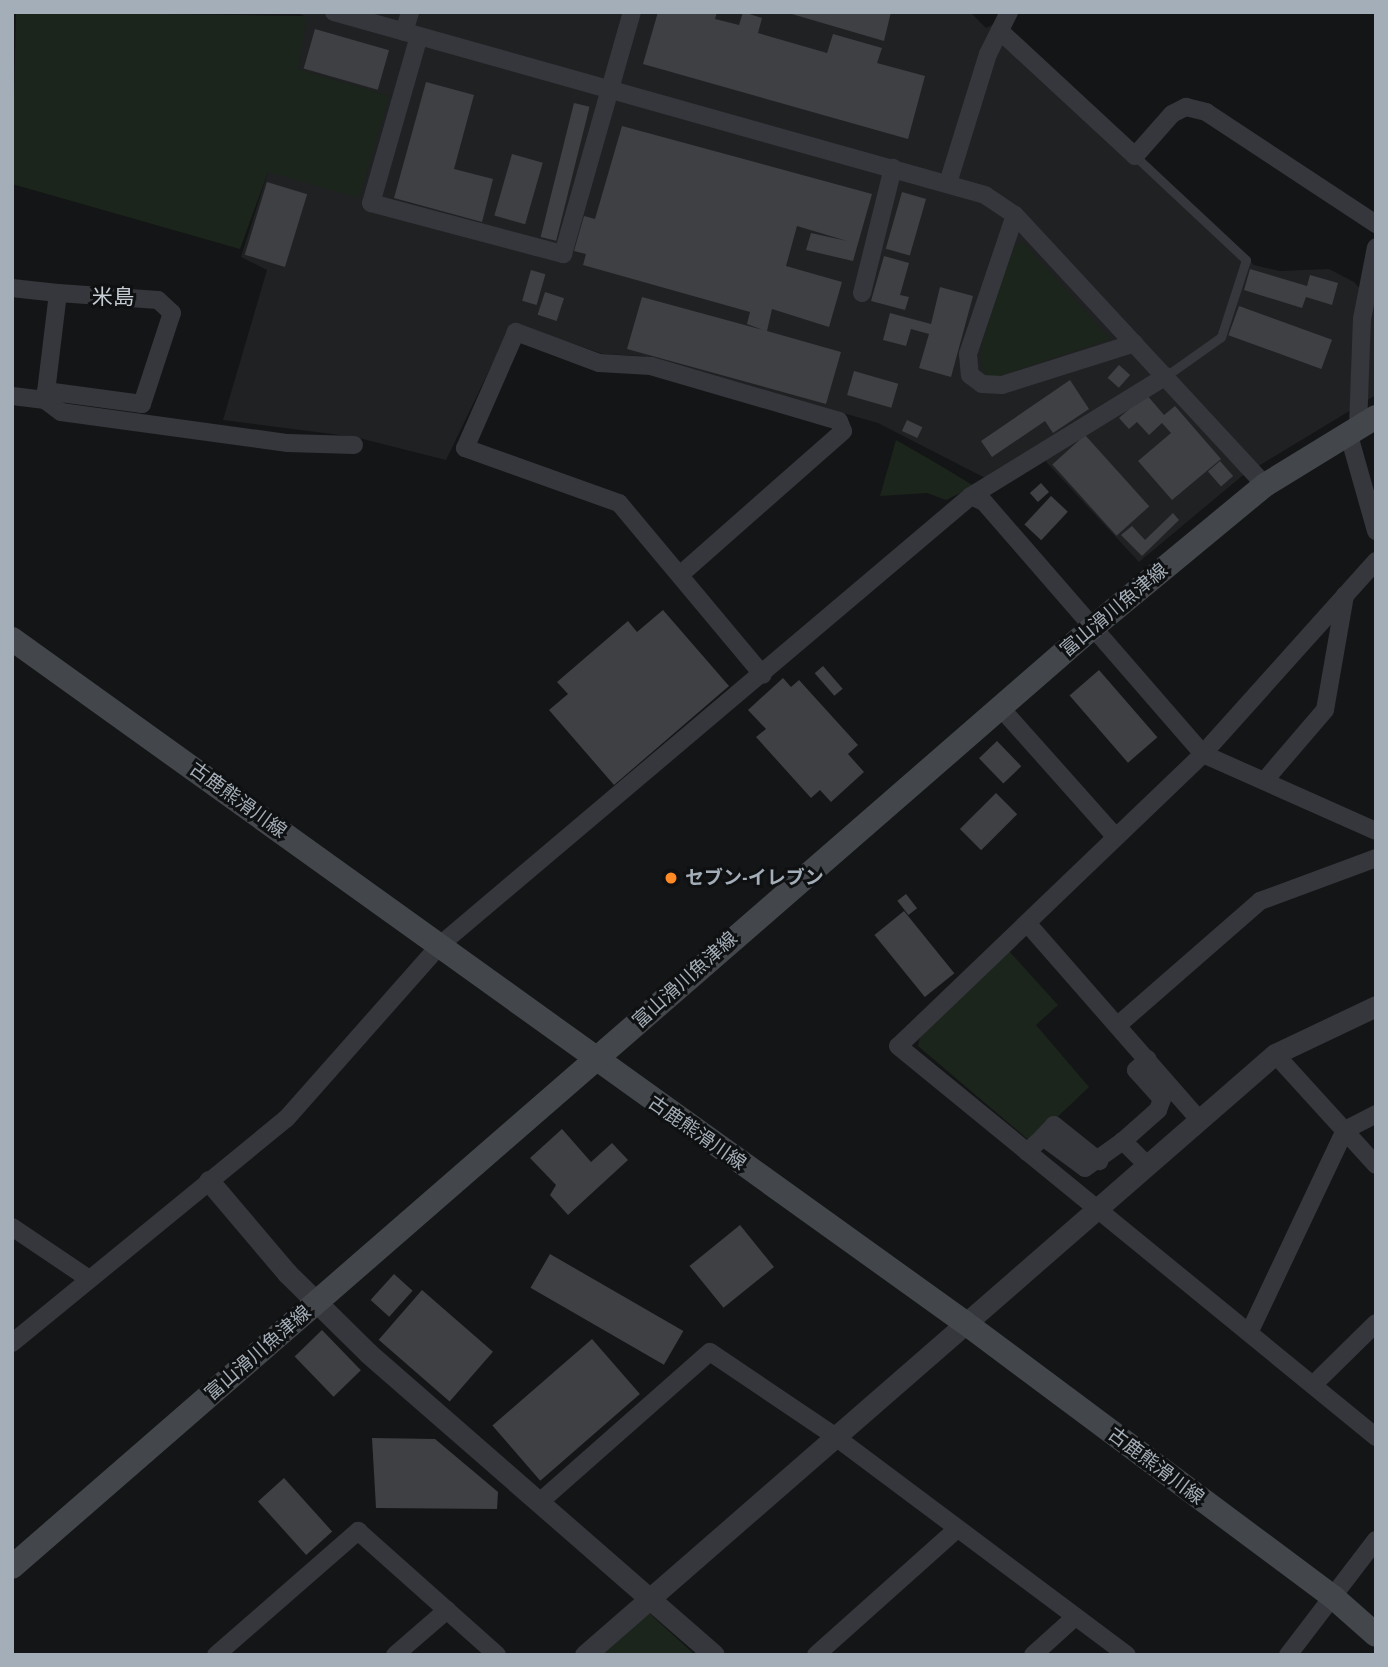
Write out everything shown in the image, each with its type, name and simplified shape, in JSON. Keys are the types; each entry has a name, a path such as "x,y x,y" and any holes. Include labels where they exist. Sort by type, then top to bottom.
{"main road":[{"name":"富山滑川魚津線","path":"12,1567 1092,628 1265,485 1361,425"},
{"name":"古鹿熊滑川線","path":"12,639 440,945 595,1060 964,1322 1333,1597 1376,1635"}],"street":[{"path":"334,12 985,195 1015,215 1265,485"},
{"path":"410,12 412,34 371,203 563,254 632,12"},
{"path":"947,183 1000,30 1009,12"},
{"path":"1000,30 1135,156 1172,114 1186,107 1206,113 1376,224"},
{"path":"862,293 893,168"},
{"path":"1015,215 968,355 970,375 982,384 1002,385 1135,343"},
{"path":"1376,247 1362,319 1361,425 1376,531"},
{"path":"12,288 158,300 172,313 142,404 46,395 12,396"},
{"path":"46,395 58,293"},
{"path":"681,574 843,431 839,421 650,366 599,363 516,331 464,448 619,503 763,675"},
{"path":"12,1343 286,1119 440,945 763,675 971,496 1166,376"},
{"path":"46,395 74,414 288,443 354,445"},
{"path":"971,496 984,502 1203,754 1376,831"},
{"path":"1376,561 1203,754 898,1046 1250,1331 1376,1437"},
{"path":"1265,780 1325,710 1345,595"},
{"path":"1000,707 1116,837"},
{"path":"1118,1025 1260,901 1376,858"},
{"path":"1027,923 1198,1118"},
{"path":"585,1655 1198,1118 1275,1054 1376,1006"},
{"path":"1275,1054 1376,1165"},
{"path":"1027,1152 1054,1126 1085,1168 1099,1161 1158,1110 1162,1099 1136,1070 1148,1059"},
{"path":"1250,1331 1345,1130 1376,1114"},
{"path":"1123,1141 1146,1164"},
{"path":"209,1181 368,1353 542,1500 714,1655"},
{"path":"12,1227 89,1279"},
{"path":"1314,1384 1376,1323"},
{"path":"542,1500 709,1352 833,1436 1074,1618 1128,1655"},
{"path":"816,1655 956,1530"},
{"path":"216,1655 358,1531 497,1655"},
{"path":"1288,1655 1376,1540"},
{"path":"395,1655 447,1611"},
{"path":"1033,1655 1074,1618"}],"lane":[{"path":"1135,156 1246,260 1221,337 1166,376"}],"shaded area":[{"path":"16,12 307,16 298,69 389,96 359,198 268,172 240,249 12,184"},
{"path":"296,12 970,12 986,28 996,23 1070,87 1254,265 1280,271 1329,269 1354,282 1376,306 1376,395 1242,476 1139,562 1037,452 991,481 878,423 642,356 603,354 512,323 446,460 355,437 223,420 267,270 241,257 268,172 388,96 297,69 306,17"},
{"path":"1023,242 1110,339 994,378 984,375 980,351 1011,247"},
{"path":"896,440 974,486 946,500 927,493 880,496"},
{"path":"1008,950 1058,1005 1036,1025 1089,1087 1031,1142 918,1046 920,1037"},
{"path":"648,1612 695,1655 599,1655"}],"building":[{"path":"658,12 717,12 715,19 739,25 743,12 762,18 758,33 827,53 833,34 882,48 877,63 925,76 908,139 643,64"},
{"path":"785,12 891,12 884,41"},
{"path":"315,29 389,50 378,90 304,68"},
{"path":"426,82 474,95 454,169 493,179 482,222 394,198"},
{"path":"574,103 590,107 556,241 541,237"},
{"path":"622,126 872,194 853,261 806,250 811,233 847,241 797,226 786,266 842,282 829,327 772,309 767,331 841,352 826,404 627,349 642,297 763,330 747,324 750,312 583,265 586,254 574,251 584,216 595,219"},
{"path":"512,154 543,163 525,224 494,216"},
{"path":"267,182 307,194 285,267 245,255"},
{"path":"902,192 926,199 910,256 886,249"},
{"path":"884,256 909,263 900,295 909,297 905,310 871,301"},
{"path":"1250,269 1307,286 1310,275 1338,283 1332,305 1306,297 1302,308 1244,290"},
{"path":"531,270 545,274 537,305 522,301"},
{"path":"940,287 973,296 951,377 919,368 929,334 911,329 906,346 883,340 890,313 931,324"},
{"path":"545,292 564,298 557,321 538,315"},
{"path":"1239,306 1332,340 1321,369 1228,335"},
{"path":"1119,365 1130,375 1119,388 1108,378"},
{"path":"854,371 898,384 891,408 847,395"},
{"path":"1070,380 1089,409 1053,433 1045,421 992,457 981,441"},
{"path":"1146,394 1164,415 1175,406 1221,459 1172,500 1138,461 1171,433 1162,423 1149,435 1137,422 1129,429 1119,418"},
{"path":"907,420 922,427 917,438 902,431"},
{"path":"1085,435 1149,506 1117,536 1052,464"},
{"path":"1220,461 1233,476 1221,487 1208,471"},
{"path":"1041,483 1049,492 1038,502 1030,493"},
{"path":"1051,496 1068,512 1041,540 1024,525"},
{"path":"1173,513 1179,520 1142,556 1121,535 1132,526 1145,540"},
{"path":"663,610 729,686 614,785 549,710 568,694 557,682 628,621 637,632"},
{"path":"823,666 843,689 834,696 815,673"},
{"path":"1099,670 1157,737 1128,763 1070,696"},
{"path":"783,678 791,687 799,680 858,745 848,754 864,772 831,802 820,790 811,798 756,737 766,729 748,710"},
{"path":"997,741 1021,766 1003,784 979,758"},
{"path":"996,793 1017,814 981,850 960,829"},
{"path":"906,894 917,908 908,915 897,901"},
{"path":"904,911 954,973 925,997 874,935"},
{"path":"562,1129 591,1162 612,1143 628,1160 568,1215 550,1195 556,1185 530,1158"},
{"path":"740,1225 774,1267 723,1308 689,1266"},
{"path":"550,1254 683,1331 664,1365 530,1288"},
{"path":"394,1274 413,1291 389,1317 371,1300"},
{"path":"422,1290 493,1352 450,1401 379,1340"},
{"path":"322,1330 361,1370 334,1397 295,1356"},
{"path":"592,1339 640,1394 540,1481 492,1426"},
{"path":"372,1438 435,1439 498,1492 497,1509 376,1508"},
{"path":"284,1478 332,1532 306,1555 258,1501"}],"place":[{"name":"セブン-イレブン","path":"671,878"}],"district":[{"name":"米島","path":"113,297"}]}
